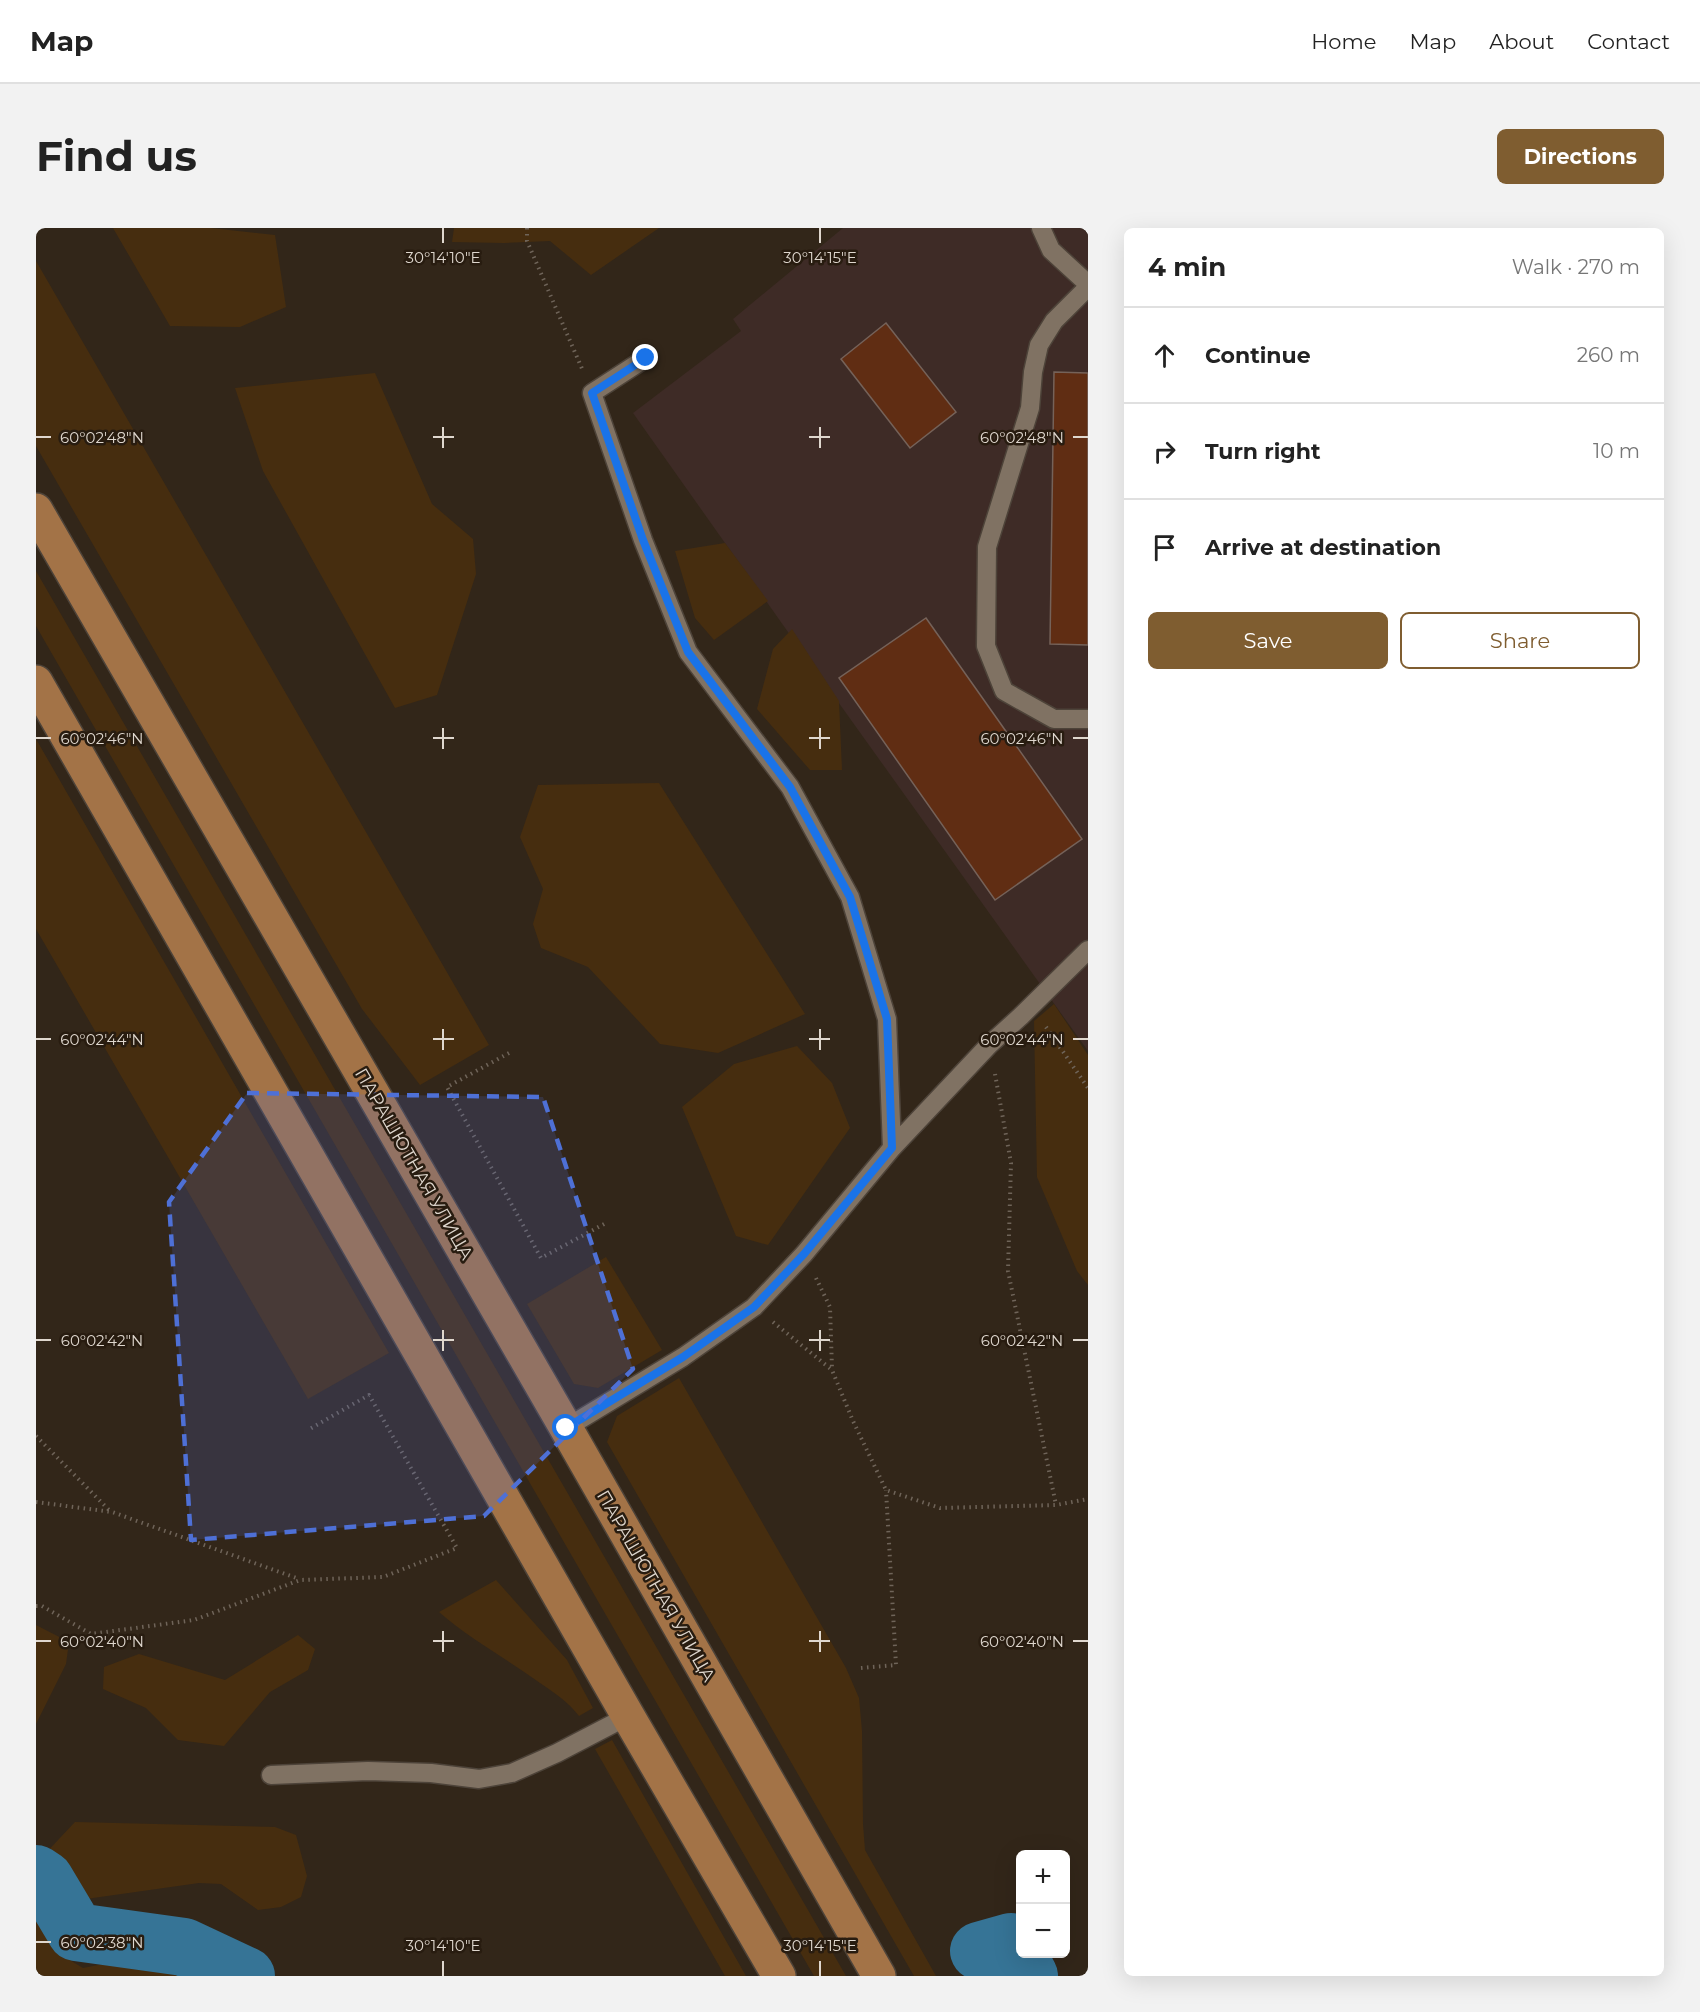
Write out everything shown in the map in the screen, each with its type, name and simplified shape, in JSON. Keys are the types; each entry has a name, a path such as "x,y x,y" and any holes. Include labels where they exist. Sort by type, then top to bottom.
{"main road":[{"name":"ПАРАШЮТНАЯ УЛИЦА","path":"36,510 566,1428 879,1976"},
{"path":"40,696 778,1976"}],"lane":[{"path":"1041,228 1051,250 1088,286 1054,321 1039,345 1033,372 1030,408 987,547 986,646 1004,691 1054,719 1088,719"},
{"path":"646,358 592,393 643,540 688,652 790,787 850,897 887,1019 892,1148"},
{"path":"566,1428 683,1357 754,1307 804,1254 892,1148 989,1045 1088,951"},
{"path":"271,1775 368,1771 431,1773 479,1779 512,1773 557,1753 628,1716"}],"path":[{"path":"527,228 527,241 592,393"},
{"path":"1031,1007 1088,1088"},
{"path":"989,1045 1011,1163 1008,1271 1056,1505"},
{"path":"509,1053 447,1087 542,1258 606,1223"},
{"path":"804,1254 830,1307 832,1370 886,1490 896,1665 861,1668"},
{"path":"754,1307 832,1370"},
{"path":"36,1606 42,1606 91,1634 194,1620 300,1580 383,1577 457,1548 369,1395 308,1430"},
{"path":"36,1436 112,1512"},
{"path":"886,1490 940,1508 1056,1505 1088,1499"},
{"path":"36,1502 112,1512 300,1580"}],"highlighted area":[{"path":"247,1093 543,1097 633,1369 484,1516 191,1540 169,1202"}],"shaded area":[{"path":"113,228 211,228 275,235 286,307 240,327 170,326"},
{"path":"454,228 659,228 591,275 550,241 452,242"},
{"path":"843,228 1088,228 1088,1051 633,413 741,331 733,319"},
{"path":"36,261 489,1045 420,1085 362,1009 36,446"},
{"path":"375,373 432,504 473,539 476,574 437,695 395,708 263,471 235,388"},
{"path":"725,543 768,601 714,640 695,618 675,551"},
{"path":"36,571 846,1976 814,1976 36,626"},
{"path":"792,629 839,701 842,770 810,770 757,709 773,649"},
{"path":"36,739 389,1353 308,1399 36,929"},
{"path":"659,783 805,1014 718,1053 660,1044 588,967 541,948 533,924 543,889 520,837 538,785"},
{"path":"1054,1004 1088,1055 1088,1285 1077,1271 1037,1177 1034,1021"},
{"path":"797,1046 832,1083 850,1128 768,1245 736,1236 682,1107 734,1064"},
{"path":"606,1257 662,1350 598,1388 574,1384 527,1304"},
{"path":"679,1378 846,1668 859,1698 865,1850 936,1976 914,1976 607,1442 617,1416"},
{"path":"496,1580 567,1660 593,1708 579,1716 556,1694 439,1612"},
{"path":"36,1625 69,1642 66,1664 36,1724"},
{"path":"298,1635 315,1649 308,1670 270,1692 224,1746 178,1740 146,1708 103,1689 104,1667 139,1654 225,1680"},
{"path":"612,1740 746,1976 725,1976 595,1749"},
{"path":"75,1822 275,1827 296,1835 307,1876 301,1897 281,1907 258,1910 221,1884 199,1883 86,1899 60,1934 63,1956 83,1968 164,1952 203,1970 206,1976 36,1976 36,1869 42,1857"}],"building":[{"path":"886,323 956,412 910,448 841,359"},
{"path":"1054,372 1088,373 1088,645 1050,644"},
{"path":"926,618 1082,839 995,900 839,678"}],"waterway":[{"path":"36,1874 45,1880 76,1932 184,1947 246,1976"},
{"path":"979,1951 1011,1942 1029,1976"}],"route":[{"path":"566,1428 683,1357 754,1307 804,1254 892,1148 887,1019 850,897 790,787 688,652 643,540 592,393 646,358"}]}
